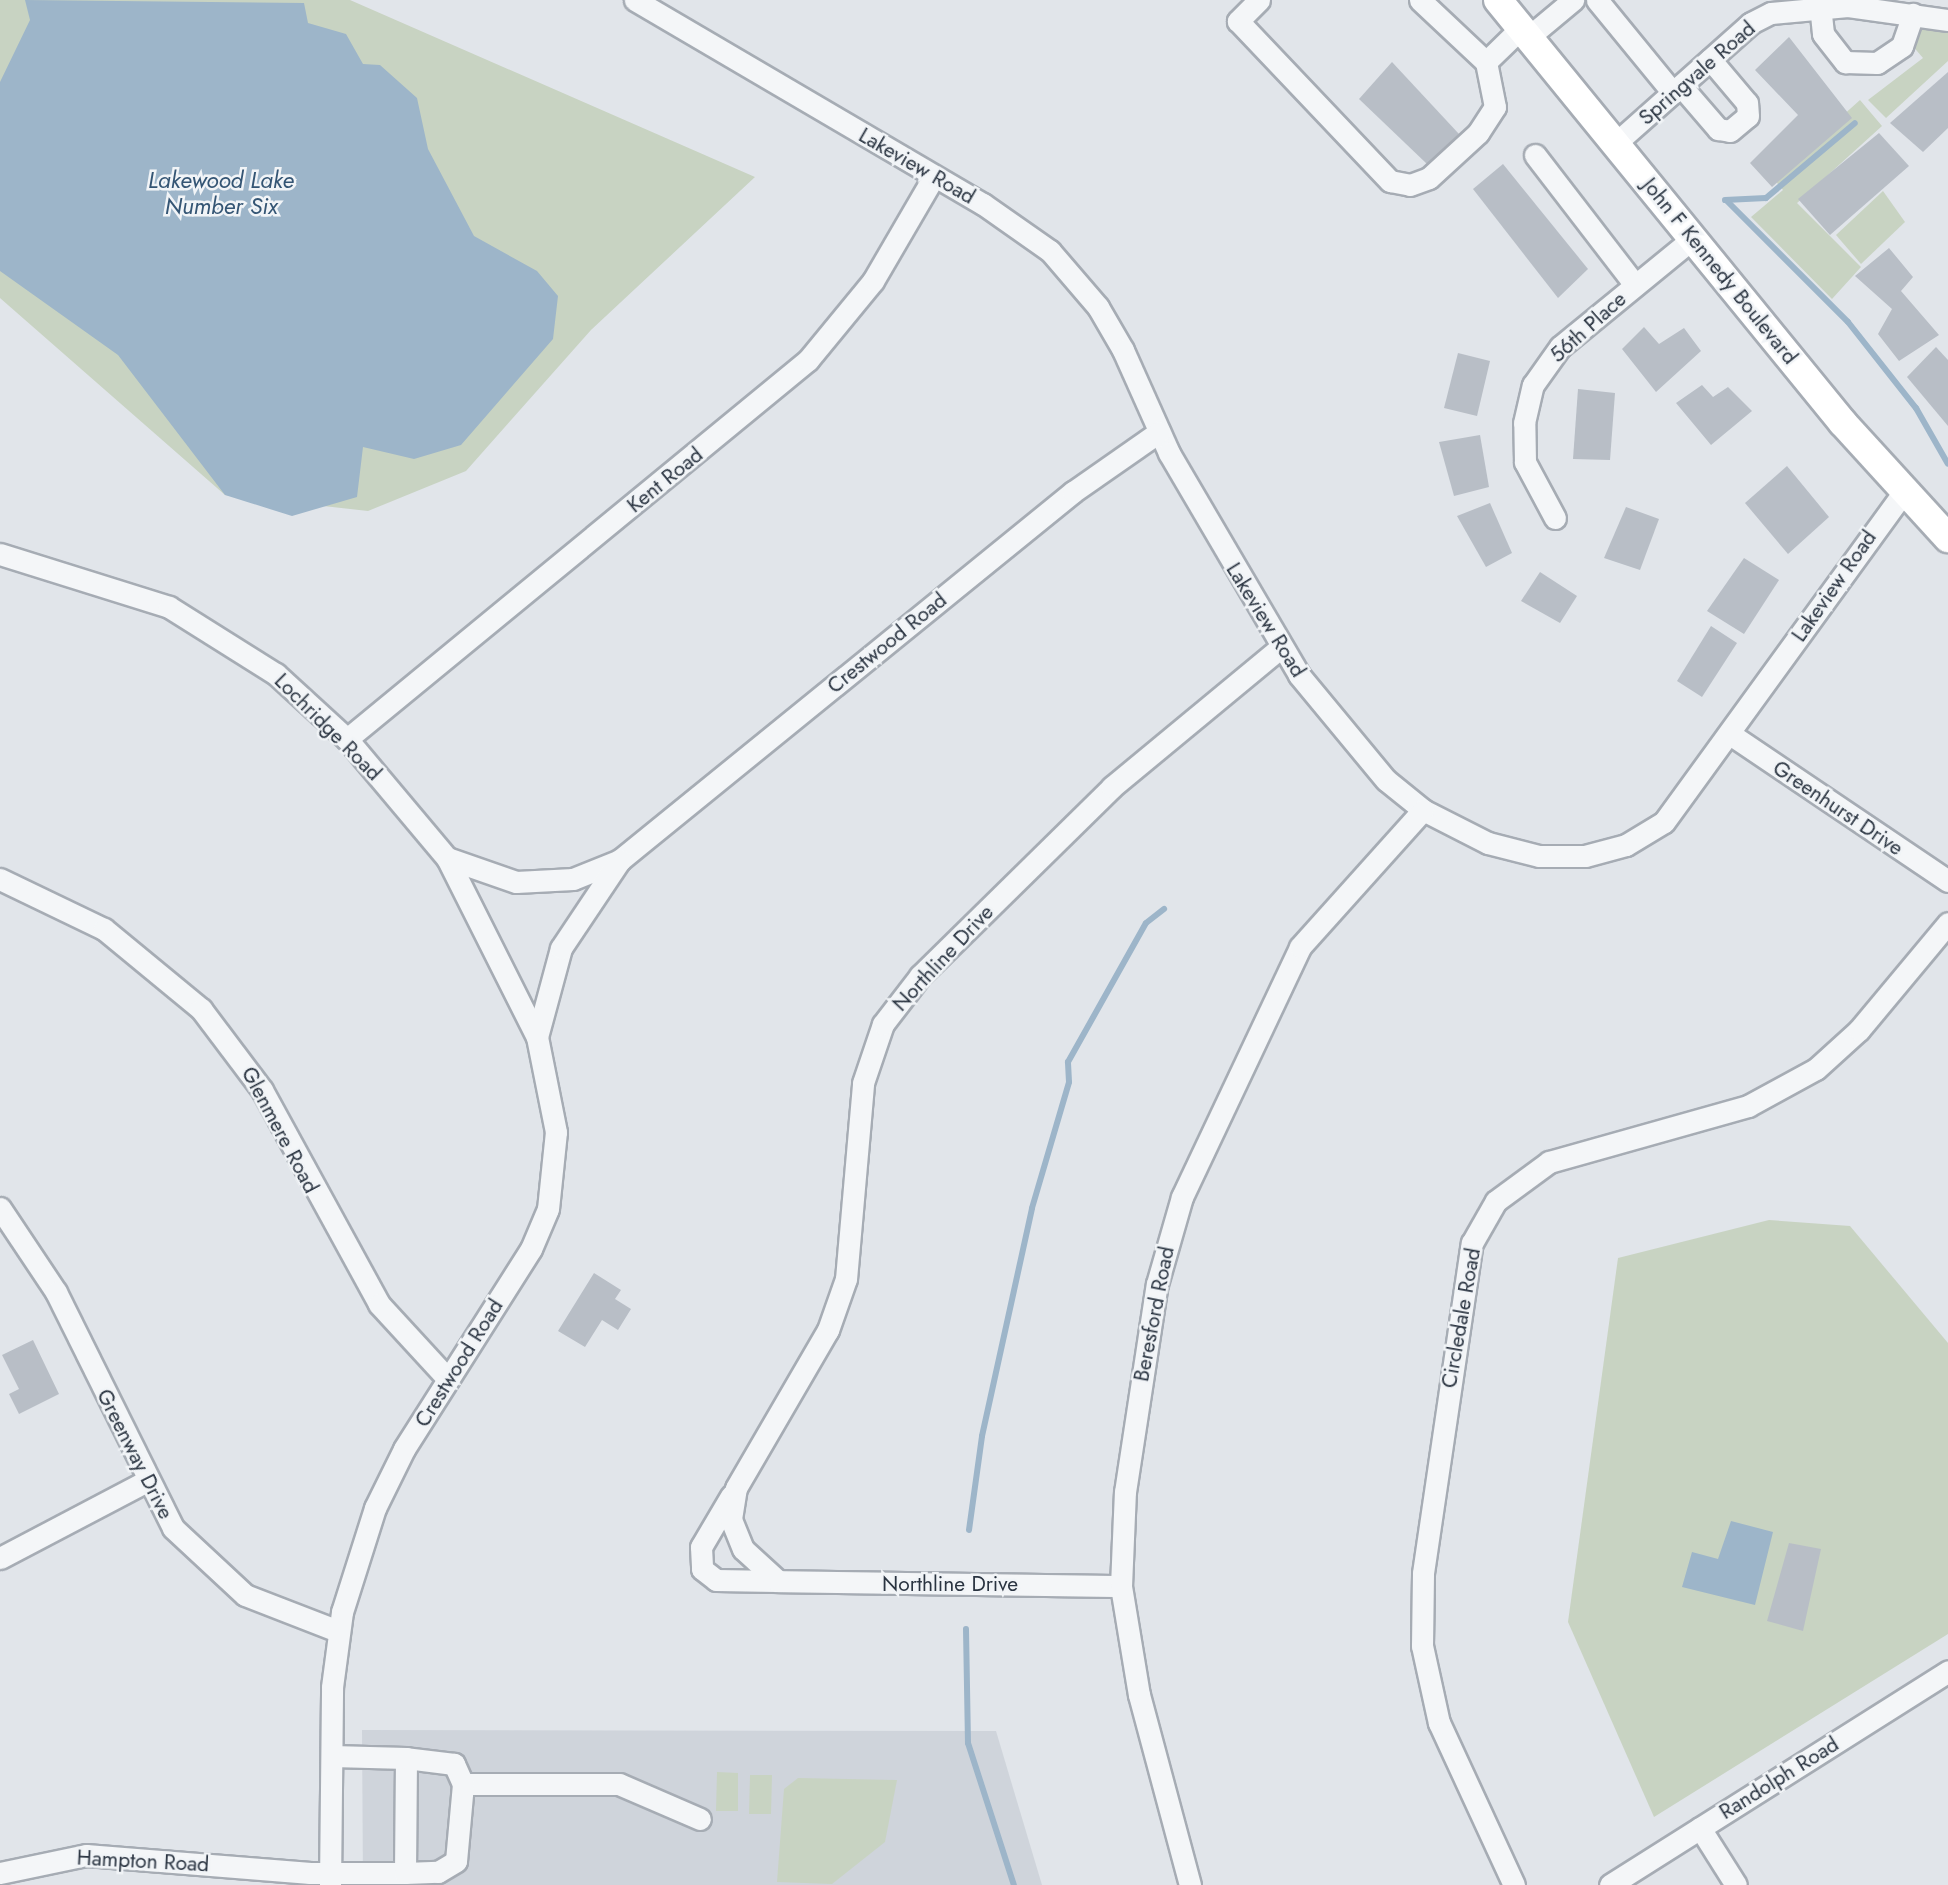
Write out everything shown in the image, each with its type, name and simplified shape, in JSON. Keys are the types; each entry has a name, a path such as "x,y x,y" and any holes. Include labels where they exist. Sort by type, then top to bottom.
{"main road":[{"name":"John F Kennedy Boulevard","path":"1498,0 1527,31 1693,238 1904,492 1948,538"}],"street":[{"name":"Lakeview Road","path":"635,0 1027,233 1073,275 1123,349 1159,432 1281,648 1342,732 1423,810 1516,851 1562,858 1610,851 1664,822 1904,492"},
{"path":"1259,0 1238,21 1390,181 1410,185 1429,178 1478,133 1495,107 1486,62 1420,0"},
{"path":"1486,62 1573,0"},
{"path":"1597,0 1677,90 1718,129 1730,131 1748,116 1747,103 1710,59"},
{"path":"1820,5 1823,34 1845,62 1877,62 1902,46 1913,14"},
{"name":"Springvale Road","path":"1617,142 1710,59 1772,13 1820,5 1948,20"},
{"path":"1535,155 1635,285"},
{"name":"Kent Road","path":"347,740 808,360 873,281 934,176"},
{"name":"56th Place","path":"1555,518 1525,462 1524,423 1533,385 1560,347 1693,238"},
{"name":"Crestwood Road","path":"447,858 516,882 573,879 620,860 1083,485 1159,432"},
{"name":"Lochridge Road","path":"0,554 110,586 203,624 276,674 347,740 447,858 537,1037"},
{"name":"Northline Drive","path":"1121,1586 716,1580 702,1569 701,1548 828,1330 846,1279 863,1083 883,1024 920,976 1112,787 1281,648"},
{"name":"Greenhurst Drive","path":"1730,734 1948,881"},
{"name":"Beresford Road","path":"1190,1885 1139,1695 1121,1586 1137,1402 1157,1284 1182,1197 1300,947 1423,810"},
{"name":"Crestwood Road","path":"330,1879 338,1631 375,1508 448,1379 531,1249 552,1192 556,1132 537,1037 561,948 620,860"},
{"name":"Glenmere Road","path":"0,879 104,929 201,1009 262,1090 379,1304 448,1379"},
{"name":"Circledale Road","path":"1514,1885 1440,1723 1422,1646 1423,1573 1472,1243 1496,1201 1549,1162 1748,1106 1816,1069 1859,1030 1948,923"},
{"name":"Greenway Drive","path":"0,1208 56,1292 145,1482 173,1528 226,1582 291,1618 338,1631"},
{"path":"0,1558 145,1482"},
{"name":"Northline Drive","path":"736,1488 735,1533 758,1569 778,1581"},
{"name":"Randolph Road","path":"1610,1885 1948,1671"},
{"path":"332,1756 406,1758 454,1764 463,1784 619,1784 700,1819"},
{"path":"405,1873 406,1758"},
{"name":"Hampton Road","path":"0,1873 86,1855 330,1879 438,1872 456,1861 463,1784"},
{"path":"1700,1828 1736,1885"}],"shaded area":[{"path":"362,1730 996,1731 1042,1885 363,1885"}],"green space":[{"name":"Lakewood Lake Number Six","path":"0,0 350,0 755,177 591,330 466,471 368,511 225,495 0,298"},
{"path":"1923,23 1948,28 1948,61 1886,118 1868,100 1923,58 1911,44"},
{"path":"1860,100 1882,126 1797,203 1861,267 1832,299 1751,217 1783,190 1773,178"},
{"path":"1883,191 1905,222 1861,264 1836,235"},
{"path":"1769,1220 1850,1226 1948,1343 1948,1634 1654,1817 1568,1622 1618,1258"},
{"path":"717,1772 738,1773 738,1811 716,1811"},
{"path":"750,1775 772,1775 771,1814 749,1814"},
{"path":"798,1778 897,1780 885,1842 832,1884 777,1882 784,1789"}],"water":[{"name":"Lakewood Lake Number Six","path":"25,0 304,3 308,23 346,34 363,64 380,65 417,98 428,149 474,236 537,271 558,296 553,339 461,445 414,459 363,447 357,497 292,516 225,495 118,355 0,271 0,82 30,20"},
{"path":"1731,1521 1773,1532 1755,1605 1682,1587 1692,1552 1718,1559"}],"building":[{"path":"1789,37 1852,118 1772,187 1750,163 1798,115 1755,70"},
{"path":"1392,62 1459,134 1427,164 1359,99"},
{"path":"1948,72 1948,128 1923,152 1890,123"},
{"path":"1879,133 1909,166 1830,235 1798,199"},
{"path":"1503,164 1588,269 1558,298 1473,189"},
{"path":"1889,248 1913,277 1901,291 1939,335 1899,361 1878,334 1892,309 1855,276"},
{"path":"1644,327 1659,344 1684,328 1701,351 1656,392 1622,349"},
{"path":"1936,347 1948,360 1948,426 1907,377"},
{"path":"1458,353 1490,361 1477,416 1444,408"},
{"path":"1702,385 1713,397 1728,387 1752,411 1711,445 1676,403"},
{"path":"1578,389 1615,393 1610,460 1573,459"},
{"path":"1480,435 1489,487 1454,496 1439,442"},
{"path":"1787,466 1829,517 1788,554 1745,503"},
{"path":"1490,503 1512,553 1486,567 1457,516"},
{"path":"1626,507 1659,519 1640,570 1604,558"},
{"path":"1744,558 1779,580 1744,634 1707,611"},
{"path":"1540,572 1577,596 1560,623 1521,601"},
{"path":"1711,626 1737,643 1702,697 1677,681"},
{"path":"594,1273 621,1290 615,1299 631,1309 618,1330 602,1320 585,1347 558,1331"},
{"path":"33,1340 59,1394 19,1414 9,1394 19,1389 2,1355"},
{"path":"1789,1543 1821,1549 1803,1631 1767,1621"}],"waterway":[{"path":"1725,200 1766,198 1855,123"},
{"path":"1727,201 1848,322 1916,408 1948,464"},
{"path":"969,1530 982,1436 1032,1208 1069,1082 1068,1062 1146,923 1164,909"},
{"path":"966,1629 968,1743 1014,1885"}]}
